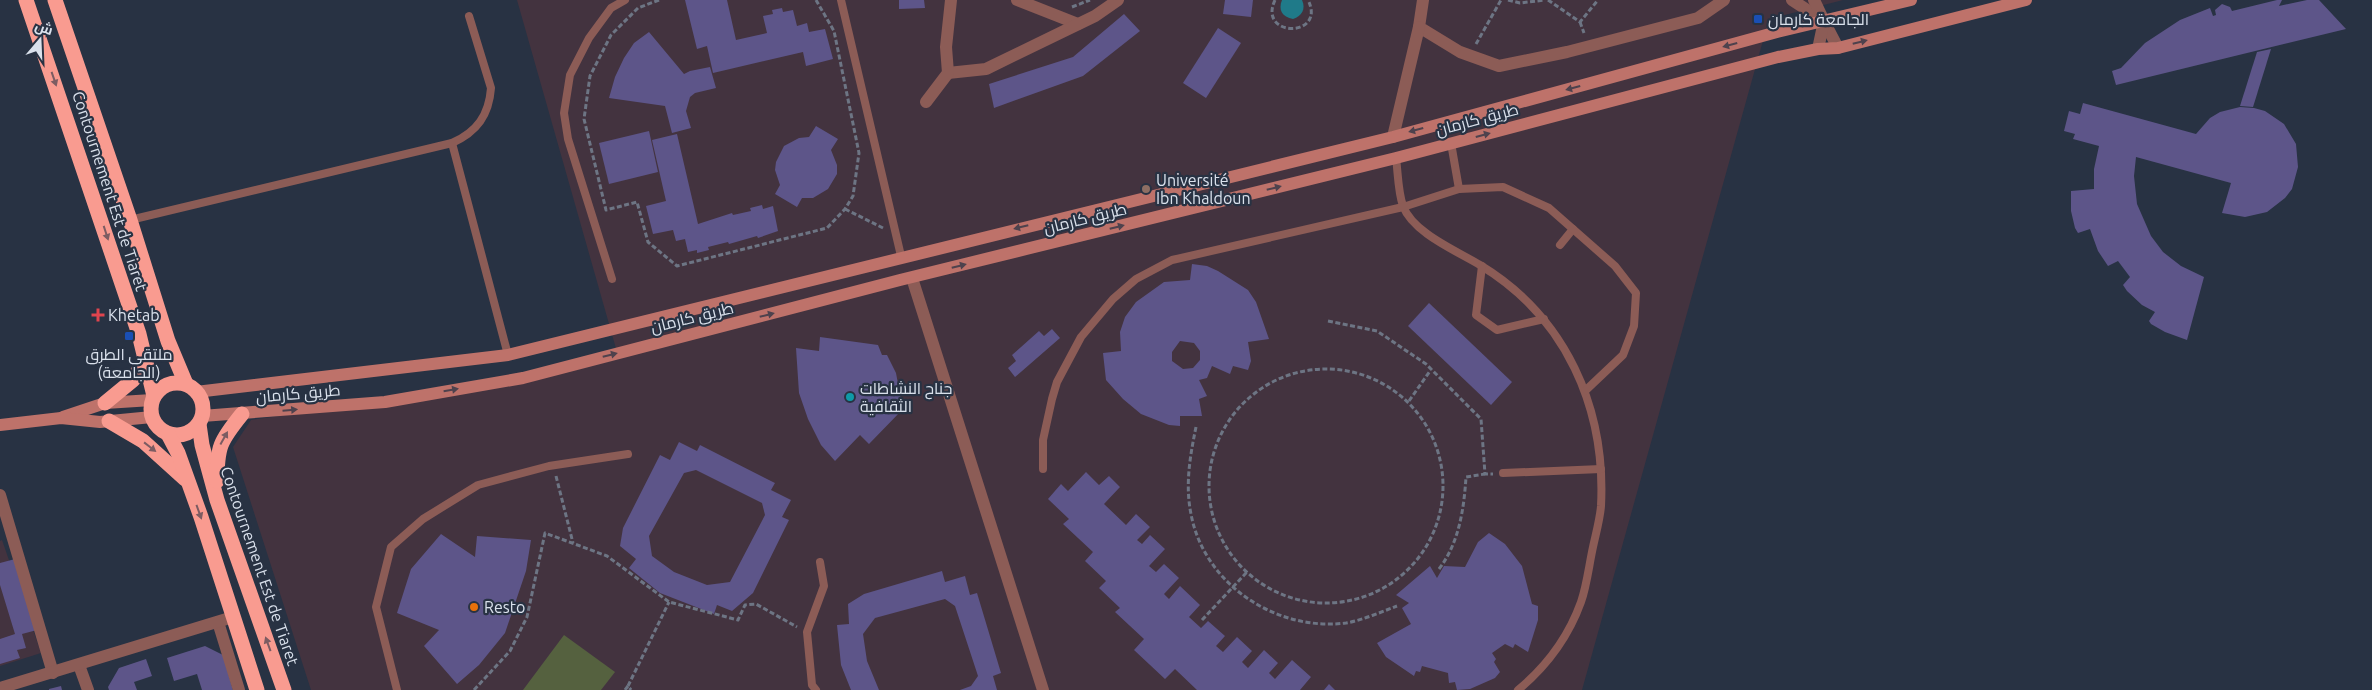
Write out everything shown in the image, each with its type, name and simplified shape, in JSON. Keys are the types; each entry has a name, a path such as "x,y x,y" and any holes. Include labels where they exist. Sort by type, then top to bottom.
{"highway":[{"name":"Contournement Est de Tiaret","path":"26,0 120,278 145,359 153,398"},
{"name":"Contournement Est de Tiaret","path":"55,0 130,220 168,342 191,388"},
{"path":"105,403 133,380 145,359"},
{"path":"168,434 185,434 200,420 201,399 191,388 168,384 153,398 152,417 155,424 168,434 178,453 257,690"},
{"path":"217,500 218,449 228,431 242,414"},
{"name":"Contournement Est de Tiaret","path":"200,420 202,445 217,500 284,690"},
{"path":"109,422 143,441 187,481"}],"street":[{"path":"926,102 948,73 946,47 951,0"},
{"path":"1017,0 1078,24"},
{"path":"948,73 986,70 1095,16 1118,0"},
{"path":"1393,137 1419,27 1423,0"},
{"path":"1419,27 1460,52 1500,66 1557,54 1698,18 1724,0"},
{"path":"1792,0 1824,21"},
{"path":"1814,0 1838,48"},
{"name":"طريق كارمان","path":"191,388 508,355 901,256 1393,137 1824,21 1911,0"},
{"name":"طريق كارمان","path":"200,420 242,414 385,402 523,378 912,278 1396,158 1778,57 1818,49 1838,48 2026,0"},
{"path":"1818,49 1824,21"},
{"path":"912,278 1043,690"},
{"path":"61,418 105,403 153,398"},
{"path":"0,425 61,418 109,422 152,417"},
{"path":"0,495 5,528 53,673"},
{"path":"0,688 233,617"},
{"path":"218,622 240,690"},
{"path":"79,665 88,690"}],"lane":[{"path":"612,279 568,138 564,113 570,75 589,38 611,8 625,0"},
{"path":"841,0 901,256"},
{"path":"130,220 452,143 463,138 477,127 487,112 491,88 469,16"},
{"path":"452,143 508,355"},
{"path":"1451,143 1460,189"},
{"path":"1396,158 1403,207 1423,231 1482,266 1515,291 1544,319 1569,356 1586,390 1597,430 1601,469 1601,508 1581,602 1561,646 1532,678 1518,690"},
{"path":"1043,469 1043,440 1052,399 1058,382 1081,337 1113,299 1136,279 1172,260 1403,207 1460,189 1503,187 1549,208 1615,266 1636,293 1634,326 1623,355 1586,390"},
{"path":"1560,246 1573,229"},
{"path":"1482,266 1476,315 1497,330 1544,319"},
{"path":"397,690 376,607 391,547 423,519 478,485 553,465 628,454"},
{"path":"1503,473 1601,469"},
{"path":"816,690 812,685 807,632 824,586 820,562"}],"path":[{"path":"659,0 638,8 611,35 590,76 584,119 606,210 637,202 648,242 677,266 827,228 845,209 853,196 859,152 834,31 816,0"},
{"path":"1275,0 1272,8 1275,20 1285,28 1292,30 1298,29 1308,21 1312,8 1308,0"},
{"path":"1470,55 1501,0"},
{"path":"1508,0 1520,3 1536,3 1547,0 1580,22 1598,0"},
{"path":"845,209 896,234"},
{"path":"1328,321 1377,331 1426,364 1430,371 1481,419 1485,474"},
{"path":"1308,368 1346,368 1382,381 1409,401 1435,437 1444,474 1441,514 1417,560 1390,589 1362,598 1323,604 1285,596 1247,572 1226,548 1211,512 1209,474 1212,447 1233,415 1272,381 1308,368"},
{"path":"1409,401 1430,371"},
{"path":"1196,427 1190,457 1188,489 1191,515 1201,544 1214,567 1233,588 1250,601 1294,621 1347,623 1397,606"},
{"path":"553,465 573,544"},
{"path":"1439,569 1447,558 1464,508 1466,477 1503,473"},
{"path":"474,690 510,651 527,617 544,533 607,556 618,562 640,582 669,602 738,620 745,605 756,604 798,628 798,636"},
{"path":"1202,620 1247,572"},
{"path":"625,690 669,602"},
{"path":"628,686 631,690"}],"shaded area":[{"name":"Université Ibn Khaldoun","path":"517,0 1843,0 1769,19 1582,690 311,690 233,447 251,420 524,382 619,359"},
{"path":"2,540 41,653 0,666 0,541"}],"green space":[{"path":"564,635 615,672 601,690 523,690"}],"water":[{"path":"1282,0 1302,0 1304,6 1299,16 1293,19 1286,17 1281,10"}],"building":[{"path":"685,0 727,0 736,40 767,33 763,16 773,14 772,10 782,8 783,12 793,10 797,26 807,23 809,32 825,29 833,59 806,66 803,52 713,73 707,46 697,49"},
{"path":"899,0 924,0 925,8 899,9"},
{"path":"1225,0 1253,0 1251,17 1223,14"},
{"path":"2282,0 2279,6 2307,0 2319,0 2346,29 2116,85 2112,71 2121,68 2145,43 2180,20 2210,8 2213,16 2216,15 2215,10 2222,4 2230,7 2232,11"},
{"path":"1124,14 1140,31 1083,76 994,108 989,84 1073,57"},
{"path":"1218,28 1241,43 1206,98 1183,83"},
{"path":"649,32 684,74 710,67 716,88 695,93 690,97 686,111 691,128 672,133 665,106 609,98 615,77 624,58 634,43"},
{"path":"2271,49 2253,107 2240,106 2257,52"},
{"path":"2083,103 2196,134 2210,118 2220,112 2240,107 2254,108 2265,111 2284,124 2296,144 2298,167 2292,189 2285,198 2267,212 2245,217 2222,213 2231,183 2136,157 2134,176 2137,204 2151,236 2163,252 2181,266 2204,277 2187,340 2165,332 2151,324 2149,321 2155,312 2142,305 2127,291 2123,285 2130,277 2118,261 2108,266 2098,251 2090,229 2078,233 2075,228 2071,211 2071,191 2094,189 2094,169 2099,146 2073,139 2075,134 2064,131 2069,111 2080,114"},
{"path":"816,126 838,139 831,150 837,165 837,174 828,189 813,198 802,198 797,207 775,194 780,185 775,170 776,162 784,146 799,138 809,137"},
{"path":"649,131 658,172 609,184 599,143"},
{"path":"677,134 698,224 732,213 733,215 751,211 750,208 762,205 763,209 773,206 778,231 758,238 757,236 729,244 728,242 708,247 709,250 697,253 697,250 688,252 685,239 676,241 673,230 653,234 646,206 666,201 652,140"},
{"path":"1192,264 1207,266 1248,290 1256,302 1269,339 1248,342 1251,361 1248,370 1233,366 1230,374 1212,366 1207,378 1199,380 1207,396 1199,399 1202,416 1180,416 1180,426 1169,425 1141,414 1123,399 1106,380 1103,353 1121,351 1120,332 1125,317 1136,302 1164,282 1190,280","holes":["1180,341 1194,343 1200,351 1200,360 1193,368 1183,369 1172,361 1172,352"]},
{"path":"1429,303 1512,382 1491,405 1408,326"},
{"path":"1052,329 1060,338 1015,377 1008,368 1016,361 1012,355 1039,331 1044,336"},
{"name":"جناح النشاطات الثقافية","path":"820,337 878,345 882,355 887,355 896,373 901,400 896,402 902,410 869,444 860,435 835,461 821,445 808,419 799,393 796,348 819,351"},
{"path":"679,442 697,451 700,445 775,483 771,490 791,500 782,517 789,520 753,593 732,611 717,605 714,614 660,593 629,568 636,559 620,546 623,528 660,455 670,460","holes":["696,470 762,503 765,515 730,582 707,585 674,572 652,556 649,536 684,473"]},
{"path":"1086,472 1099,485 1109,476 1120,487 1104,504 1126,525 1136,514 1150,527 1137,540 1142,544 1150,535 1165,549 1149,566 1156,572 1164,564 1179,578 1164,594 1169,599 1180,586 1200,605 1189,617 1201,628 1208,621 1225,636 1216,646 1223,652 1237,637 1252,651 1242,662 1248,668 1264,650 1278,663 1269,673 1275,679 1292,660 1311,677 1300,690 1197,690 1175,669 1165,679 1134,650 1144,639 1115,612 1120,608 1099,588 1106,581 1085,561 1093,552 1063,524 1069,519 1048,499 1061,484 1068,491"},
{"path":"1489,533 1505,544 1522,566 1532,604 1538,606 1538,620 1528,652 1515,644 1513,648 1505,644 1492,653 1496,659 1494,662 1500,672 1495,678 1470,689 1457,690 1455,682 1449,683 1448,673 1422,666 1420,672 1416,671 1414,676 1386,657 1377,643 1411,624 1402,608 1409,603 1396,595 1430,566 1437,578 1444,566 1465,567 1478,542"},
{"path":"441,534 475,557 477,536 531,540 526,571 505,633 479,665 457,684 424,646 439,630 397,613 411,569"},
{"path":"15,559 37,630 22,634 26,648 17,650 20,658 0,664 0,639 15,634 0,585 0,563"},
{"path":"942,571 945,582 965,576 970,595 977,593 1001,673 993,676 997,690 960,690 971,686 978,676 955,606 945,599 875,618 863,634 867,661 879,690 851,690 841,665 837,625 849,624 848,604 864,594"},
{"path":"205,646 223,655 233,690 202,690 197,674 174,681 167,658"},
{"path":"146,659 152,676 134,682 137,690 109,690 108,687 119,668"},
{"path":"1329,684 1335,690 1324,690"},
{"path":"61,686 62,690 49,690 49,689"}],"place":[{"name":"الجامعة كارمان","path":"1758,19"},
{"name":"Université Ibn Khaldoun","path":"1146,189"},
{"name":"Khetab","path":"98,315"},
{"name":"ملتقى الطرق (الجامعة)","path":"129,336"},
{"name":"جناح النشاطات الثقافية","path":"850,397"},
{"name":"Resto","path":"474,607"}]}
